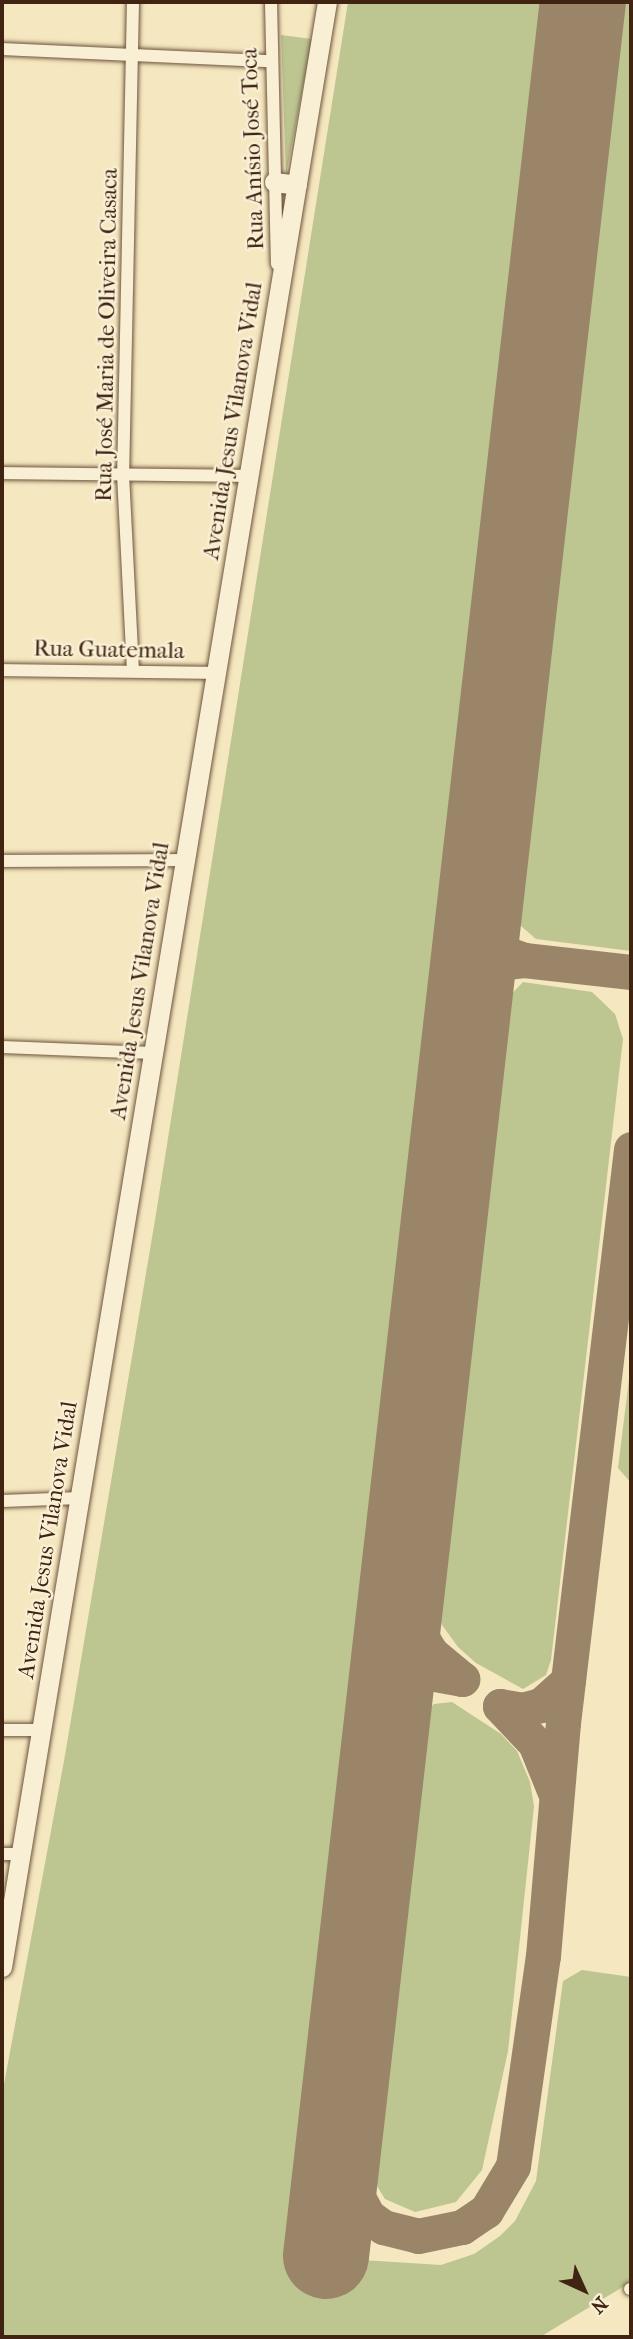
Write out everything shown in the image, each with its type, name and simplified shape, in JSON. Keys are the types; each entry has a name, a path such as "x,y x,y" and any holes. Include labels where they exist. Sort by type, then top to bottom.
{"street":[{"name":"Rua José Maria de Oliveira Casaca","path":"133,2 123,474 133,670"},
{"name":"Rua Anísio José Toca","path":"271,2 270,61 278,295"},
{"name":"Avenida Jesus Vilanova Vidal","path":"2,1967 11,1854 41,1730 327,2"},
{"path":"2,49 132,52 270,61"},
{"path":"274,182 297,185"},
{"path":"2,472 248,476"},
{"name":"Rua Guatemala","path":"2,670 216,673"},
{"path":"2,861 185,860"},
{"path":"2,1047 153,1054"},
{"path":"2,1500 79,1498"},
{"path":"2,1730 41,1730"}],"green space":[{"path":"348,2 547,2 397,1355 356,1654 293,2251 300,2259 341,2263 346,2259 441,2265 474,2254 500,2236 515,2221 536,2181 563,1981 582,1970 631,1977 631,2282 540,2337 2,2337 2,2095 64,1761 156,1214"},
{"path":"612,2 631,2 631,951 536,939 521,926 512,906"},
{"path":"281,35 312,39 286,175"},
{"path":"523,982 592,992 615,1014 623,1039 551,1660 546,1675 523,1689 476,1663 458,1647 442,1625 432,1589 461,1385 502,1004"},
{"path":"631,1363 631,1483 618,1468"},
{"path":"452,1702 501,1734 517,1751 530,1782 534,1806 508,2051 482,2170 456,2202 415,2212 385,2199 375,2183 371,2158 419,1718 434,1704"}],"taxiway":[{"path":"470,1004 490,971 506,962 524,960 505,953 491,939 481,905"},
{"path":"524,960 631,972"},
{"path":"338,2160 368,2216 383,2227 418,2236 462,2227 486,2211 513,2166 543,1956 563,1723 631,1149"},
{"path":"384,1718 398,1692 417,1677 429,1673 462,1679 431,1653 414,1625 405,1601 403,1562"},
{"path":"554,1790 535,1743 500,1706 522,1710 541,1705 568,1681"}],"runway":[{"path":"326,2256 583,2"}]}
